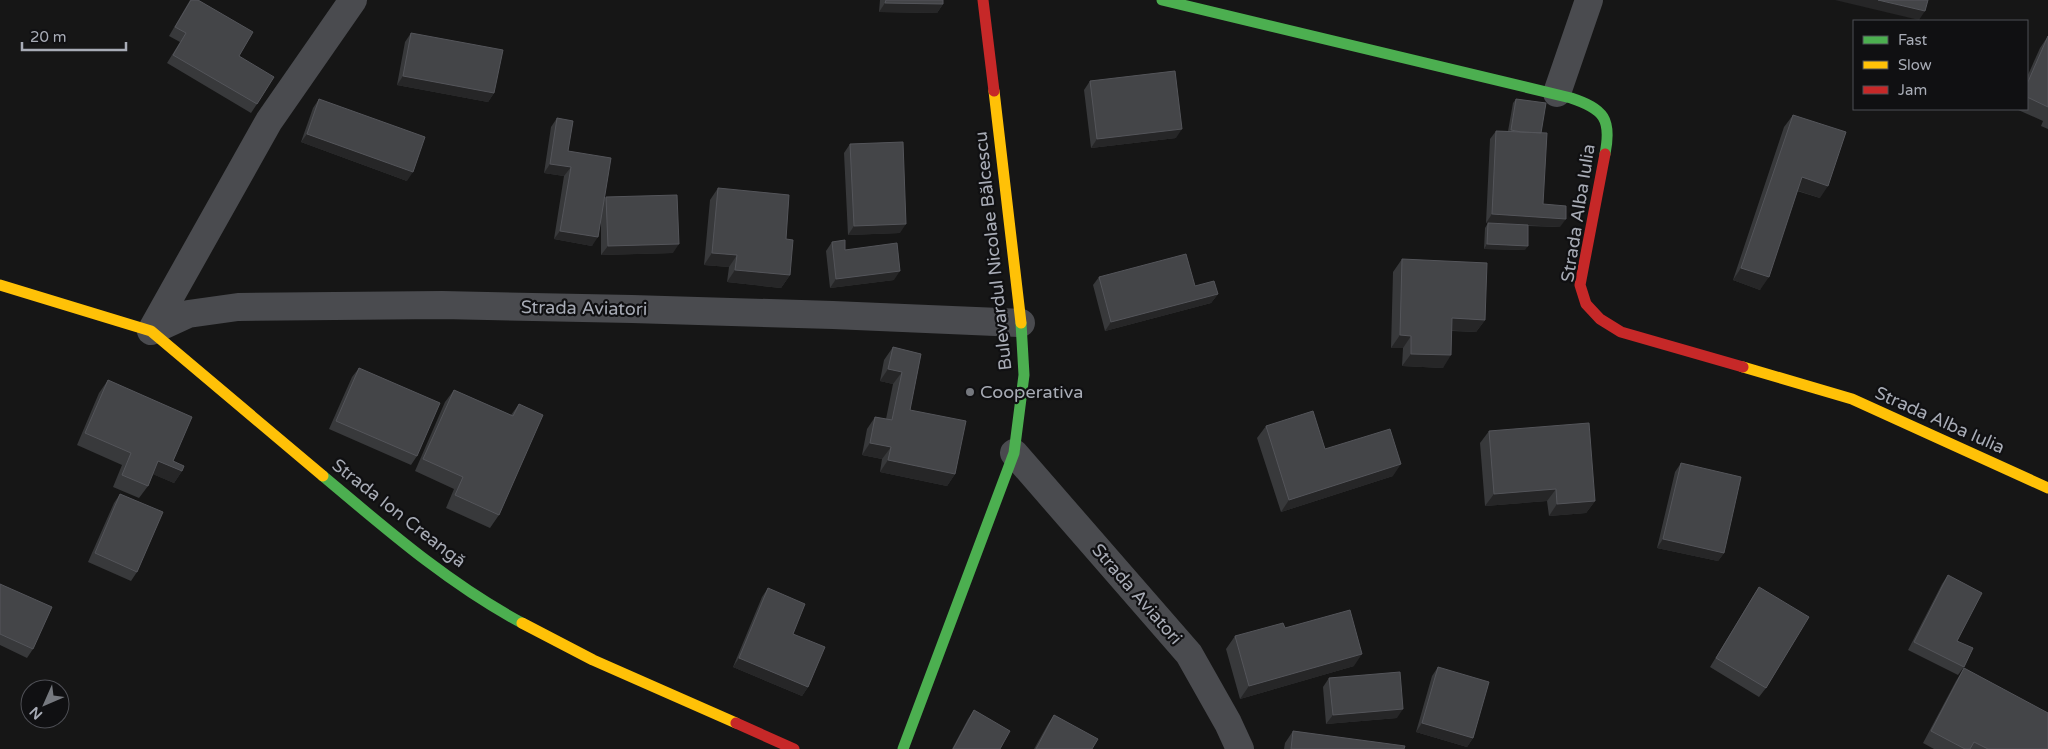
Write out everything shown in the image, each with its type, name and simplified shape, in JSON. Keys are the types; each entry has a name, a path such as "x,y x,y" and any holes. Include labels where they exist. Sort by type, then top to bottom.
{"street":[{"path":"151,331 269,121 353,0"},
{"name":"Bulevardul Nicolae Bălcescu","path":"903,749 1014,452 1020,414 1024,375 1021,323 983,0"},
{"name":"Strada Alba Iulia","path":"1162,0 1557,93 1591,106 1600,112 1608,126 1607,146 1580,285 1586,304 1600,319 1621,332 1852,399 2048,488"},
{"path":"1557,93 1589,0"},
{"name":"Strada Ion Creangă","path":"0,285 151,331 411,550 498,610 593,660 794,749"},
{"name":"Strada Aviatori","path":"151,331 188,314 238,307 442,305 833,315 1021,323"},
{"name":"Strada Aviatori","path":"1014,452 1189,654 1228,723 1240,749"}],"building":[{"path":"191,0 198,0 253,32 239,56 274,77 257,104 173,55 186,33 175,27"},
{"path":"886,0 943,0 943,4 885,3"},
{"path":"1878,0 1928,0 1925,11"},
{"path":"411,33 503,50 494,93 403,76"},
{"path":"2048,36 2048,107 2028,97 2028,82"},
{"path":"1175,71 1182,129 1097,139 1090,81"},
{"path":"319,99 425,137 413,172 307,134"},
{"path":"1516,99 1546,103 1541,133 1511,130"},
{"path":"1793,115 1846,132 1828,186 1802,177 1769,277 1741,268"},
{"path":"557,118 573,121 568,151 611,158 598,237 560,231 571,167 550,164"},
{"path":"1496,131 1547,133 1543,204 1566,206 1566,219 1492,214"},
{"path":"903,142 906,224 854,226 850,144"},
{"path":"718,188 789,195 786,239 793,240 790,275 735,270 737,255 712,253"},
{"path":"677,195 679,244 608,246 606,197"},
{"path":"1488,223 1528,225 1528,246 1487,244"},
{"path":"845,240 845,250 897,243 900,271 836,279 832,242"},
{"path":"1186,254 1195,286 1214,281 1218,294 1111,322 1099,277"},
{"path":"1402,259 1487,263 1485,320 1452,318 1451,355 1411,354 1411,336 1400,335"},
{"path":"893,347 921,354 910,410 966,421 955,474 888,460 891,447 870,443 875,417 892,420 902,372 888,369"},
{"path":"359,368 440,403 417,456 336,421"},
{"path":"108,380 192,417 173,461 184,466 182,471 158,461 148,486 122,475 131,453 85,433"},
{"path":"454,390 513,416 519,404 543,415 499,515 455,495 463,477 423,459"},
{"path":"1313,411 1325,449 1390,429 1401,464 1289,500 1266,426"},
{"path":"1589,423 1595,501 1557,504 1556,489 1494,494 1489,431"},
{"path":"1681,463 1741,477 1724,553 1663,539"},
{"path":"120,494 163,512 137,572 95,553"},
{"path":"1948,575 1982,593 1957,641 1973,648 1964,667 1914,642"},
{"path":"0,584 52,607 33,649 0,634"},
{"path":"1759,587 1809,617 1766,688 1716,658"},
{"path":"768,588 805,604 793,634 825,647 808,687 739,658"},
{"path":"1350,610 1362,654 1249,686 1235,636 1283,623 1285,628"},
{"path":"1438,667 1489,682 1473,738 1422,723"},
{"path":"1964,668 2048,713 2048,749 1988,749 1974,742 1970,749 1965,749 1931,731"},
{"path":"1400,672 1403,709 1333,715 1329,678"},
{"path":"974,710 1010,731 1000,749 953,749"},
{"path":"1054,715 1098,739 1092,749 1036,749"},
{"path":"1293,731 1405,746 1404,749 1291,749"}],"traffic: fast":[{"path":"1162,0 1571,98 1591,106 1603,117 1607,132 1605,154"},
{"path":"903,749 1014,453 1024,375 1021,323"},
{"path":"323,476 419,555 469,591 522,623"}],"traffic: slow":[{"path":"994,91 1021,323"},
{"path":"0,285 151,331 323,476"},
{"path":"1743,367 1852,399 2048,488"},
{"path":"522,623 593,660 736,723"}],"traffic: jam":[{"path":"983,0 994,91"},
{"path":"1605,154 1580,285 1586,304 1600,319 1621,332 1743,367"},
{"path":"736,723 794,749"}],"place":[{"name":"Cooperativa","path":"970,392"}]}
